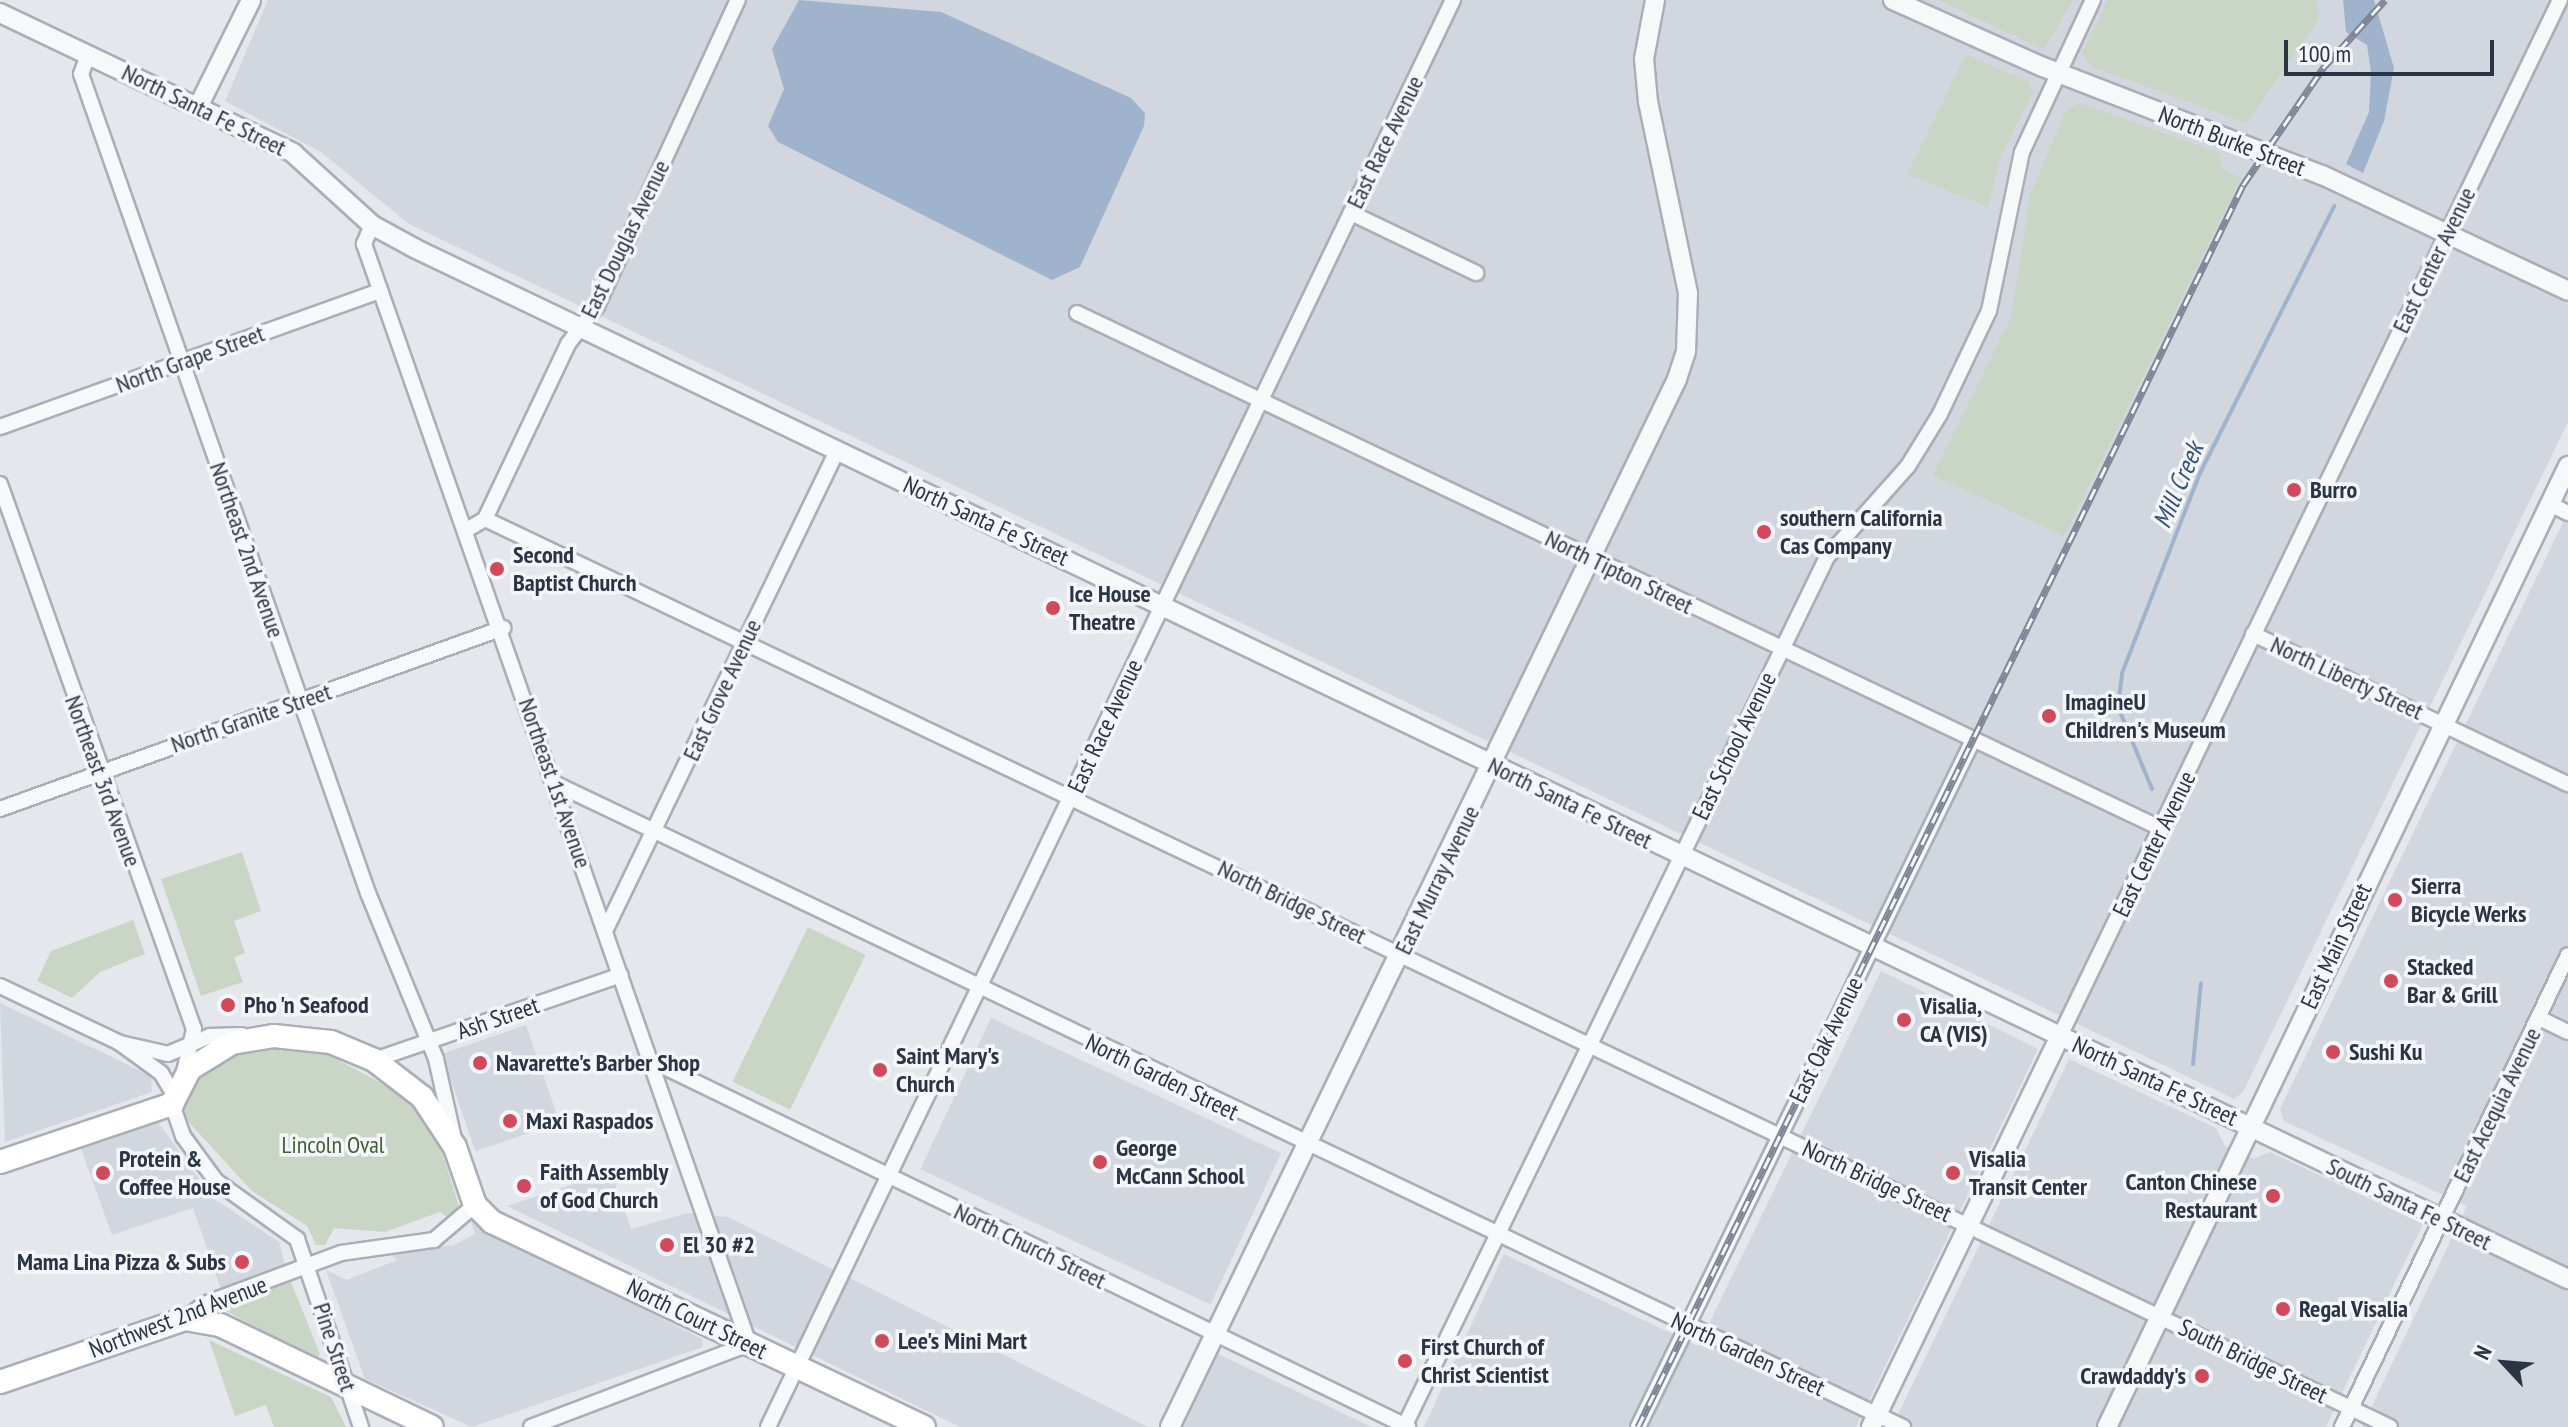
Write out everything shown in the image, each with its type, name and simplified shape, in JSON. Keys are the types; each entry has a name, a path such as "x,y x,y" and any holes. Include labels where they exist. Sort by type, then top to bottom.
{"main road":[{"path":"0,1162 176,1092 212,1052 262,1037 331,1042 374,1060 422,1097 455,1147 475,1205"},
{"name":"North Court Street","path":"475,1205 500,1227 924,1427"},
{"path":"185,1319 220,1325 432,1427"},
{"name":"Northwest 2nd Avenue","path":"0,1382 185,1319"}],"street":[{"path":"198,107 251,0"},
{"name":"East Douglas Avenue","path":"485,519 738,0"},
{"name":"East Race Avenue","path":"768,1427 1162,604 1264,402 1453,0"},
{"name":"East Murray Avenue","path":"1170,1427 1493,767 1686,351 1688,293 1644,59 1655,0"},
{"name":"North Burke Street","path":"1893,0 2059,74 2322,175 2568,291"},
{"name":"East School Avenue","path":"1406,1426 1827,557 1908,466 1940,414 1989,311 2010,184 2093,0"},
{"name":"East Center Avenue","path":"1874,1421 2560,0"},
{"name":"North Santa Fe Street","path":"0,13 293,153 372,225 579,329 1162,604 1493,767 2250,1126"},
{"name":"Northeast 2nd Avenue","path":"88,55 81,74 301,702 425,1044 450,1101 455,1147"},
{"path":"1351,213 1476,273"},
{"name":"Northeast 1st Avenue","path":"372,225 364,244 503,628 749,1344"},
{"name":"North Grape Street","path":"0,427 380,291"},
{"name":"North Tipton Street","path":"1077,313 2162,829"},
{"name":"East Grove Avenue","path":"606,929 837,451"},
{"name":"East Main Street","path":"2107,1427 2442,723 2568,466"},
{"name":"Northeast 3rd Avenue","path":"0,484 98,770 194,1029"},
{"path":"2550,504 2568,513"},
{"path":"468,529 485,519"},
{"name":"North Bridge Street","path":"485,519 1592,1043 2160,1316"},
{"name":"North Granite Street","path":"0,809 98,770 301,702 503,628"},
{"name":"North Liberty Street","path":"2253,634 2568,784"},
{"name":"East Oak Avenue","path":"1638,1427 1973,740"},
{"name":"North Garden Street","path":"554,783 1497,1239 1689,1325 1874,1421 1903,1427"},
{"name":"East Acequia Avenue","path":"2342,1427 2568,955"},
{"name":"Ash Street","path":"374,1060 621,975"},
{"path":"0,986 120,1043 161,1073 176,1092"},
{"path":"2539,1018 2568,1032"},
{"path":"262,1037 210,1036 194,1029 186,1047 176,1092 183,1136 216,1181 289,1230 310,1267 341,1253 434,1240 475,1205"},
{"path":"120,1043 168,1054 210,1036"},
{"name":"North Church Street","path":"654,1062 1406,1426"},
{"name":"South Santa Fe Street","path":"2250,1126 2568,1279"},
{"name":"Northwest 2nd Avenue","path":"185,1319 204,1304 310,1267"},
{"name":"Pine Street","path":"310,1267 361,1427"},
{"name":"South Bridge Street","path":"2160,1316 2390,1427"},
{"path":"531,1427 749,1344"}],"shaded area":[{"path":"268,0 2568,0 2568,422 2243,1092 2234,1099 409,224 321,152 225,101"},
{"path":"2568,512 2568,1427 2362,1427 2467,1206 2284,1121 2280,1109"},
{"path":"1881,971 2038,1049 1856,1427 1424,1427 1504,1254 1698,1346"},
{"path":"0,1003 151,1076 152,1092 5,1142"},
{"name":"George McCann School","path":"991,1018 1281,1153 1210,1305 920,1169"},
{"path":"526,1025 560,1122 475,1151 442,1054"},
{"path":"2069,1059 2216,1128 2225,1146 2253,1159 2270,1152 2423,1224 2326,1427 1892,1427"},
{"path":"158,1122 213,1198 279,1242 286,1268 221,1289 193,1208 112,1235 81,1149"},
{"path":"611,1172 631,1229 688,1213 728,1217 1148,1427 960,1427 507,1206"},
{"path":"471,1221 702,1339 703,1347 472,1427 365,1379 326,1270 347,1280 397,1260 391,1254 454,1245 475,1234"},
{"path":"1218,1354 1372,1427 1183,1427"}],"green space":[{"path":"1938,0 2073,0 2044,49"},
{"path":"2108,0 2317,0 2319,19 2246,123 2091,66 2082,53"},
{"path":"1966,55 2028,81 2033,92 2001,157 1988,207 1907,174"},
{"path":"2079,103 2220,153 2221,168 2241,178 2064,536 1933,475 2011,317 2030,195 2066,110"},
{"path":"242,852 261,911 234,921 245,953 234,957 243,982 201,996 161,879"},
{"path":"133,920 145,954 100,972 72,998 37,981 51,951"},
{"path":"808,927 866,955 790,1110 733,1082"},
{"name":"Lincoln Oval","path":"259,1047 329,1055 403,1095 437,1135 461,1213 453,1222 440,1212 385,1232 334,1228 325,1245 316,1245 307,1226 252,1191 184,1117 188,1084 215,1058"},
{"path":"291,1282 320,1354 316,1360 219,1307"},
{"path":"209,1340 331,1397 346,1427 274,1427 266,1405 235,1416"}],"water":[{"path":"799,0 941,12 1131,98 1145,113 1144,126 1080,267 1052,280 778,142 768,126 784,89 772,49"},
{"path":"2343,0 2374,0 2394,68 2384,121 2363,173 2346,164 2369,112 2371,72 2367,45 2346,32"}],"waterway":[{"name":"Mill Creek","path":"2152,789 2118,707 2122,673 2200,473 2334,206"},
{"name":"Mill Creek","path":"2193,1064 2201,983"}],"railway":[{"path":"1638,1427 2243,185 2323,68 2385,0"}],"place":[{"name":"Burro","path":"2294,490"},
{"name":"southern California Cas Company","path":"1764,532"},
{"name":"Second Baptist Church","path":"497,569"},
{"name":"Ice House Theatre","path":"1053,608"},
{"name":"ImagineU Children's Museum","path":"2049,716"},
{"name":"Sierra Bicycle Werks","path":"2395,900"},
{"name":"Stacked Bar & Grill","path":"2391,981"},
{"name":"Pho 'n Seafood","path":"228,1005"},
{"name":"Visalia, CA (VIS)","path":"1904,1020"},
{"name":"Sushi Ku","path":"2333,1052"},
{"name":"Navarette's Barber Shop","path":"480,1063"},
{"name":"Saint Mary's Church","path":"880,1070"},
{"name":"Maxi Raspados","path":"510,1121"},
{"name":"George McCann School","path":"1100,1162"},
{"name":"Protein & Coffee House","path":"103,1173"},
{"name":"Visalia Transit Center","path":"1953,1173"},
{"name":"Faith Assembly of God Church","path":"524,1186"},
{"name":"Canton Chinese Restaurant","path":"2273,1196"},
{"name":"El 30 #2","path":"667,1245"},
{"name":"Mama Lina Pizza & Subs","path":"242,1262"},
{"name":"Regal Visalia","path":"2283,1309"},
{"name":"Lee's Mini Mart","path":"882,1341"},
{"name":"First Church of Christ Scientist","path":"1405,1361"},
{"name":"Crawdaddy's","path":"2202,1376"}]}
